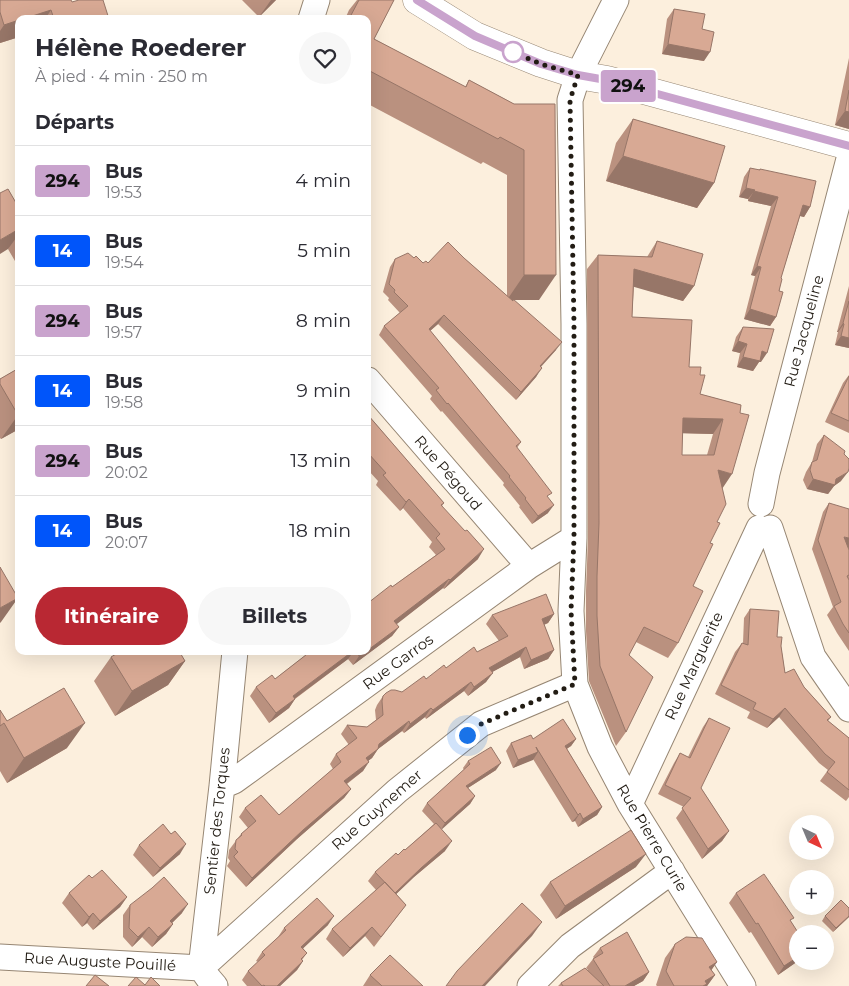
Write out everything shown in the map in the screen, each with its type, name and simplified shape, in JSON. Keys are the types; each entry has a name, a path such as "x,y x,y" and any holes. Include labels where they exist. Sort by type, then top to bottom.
{"street":[{"path":"312,15 317,0"},
{"path":"417,0 475,36 541,64 849,146"},
{"name":"Rue Pierre Curie","path":"616,0 578,75 570,100 574,324 574,538 571,611 575,684 600,746 630,804 743,986"},
{"name":"Rue Jacqueline","path":"849,159 767,473 763,520 813,657 849,709"},
{"name":"Rue Pégoud","path":"371,383 529,566"},
{"name":"Rue Marguerite","path":"630,804 763,520"},
{"name":"Rue Garros","path":"222,786 234,781 529,566 574,538"},
{"name":"Sentier des Torques","path":"208,977 222,786 235,655"},
{"name":"Rue Guynemer","path":"208,977 397,790 481,724 575,684"},
{"path":"530,986 570,946 672,871"},
{"name":"Rue Auguste Pouillé","path":"0,957 208,977"}],"building":[{"path":"0,0 71,0 72,2 79,0 103,0 108,15 53,15 51,10 35,15 15,15 15,21 4,25 0,12"},
{"path":"359,0 394,0 374,39 466,87 469,80 514,104 555,104 556,275 524,275 524,150 500,137 498,139 371,72 371,15 351,15"},
{"path":"674,9 705,14 702,29 714,32 710,52 668,44"},
{"path":"849,90 849,112 845,111"},
{"path":"633,119 725,146 714,183 623,156"},
{"path":"750,168 816,181 810,207 803,205 781,278 779,291 783,292 776,317 750,309 761,267 757,266 778,197 746,188"},
{"path":"8,189 15,201 15,231 0,240 0,193"},
{"path":"657,241 703,254 694,286 634,269 632,317 692,320 689,367 701,367 700,375 705,375 700,394 741,405 740,413 749,415 732,474 718,470 726,504 717,522 720,523 710,543 713,544 693,586 703,591 678,643 644,627 629,655 653,677 626,732 600,666 597,616 599,523 598,255 652,257","holes":["683,418 723,419 714,455 682,455"]},
{"path":"448,242 562,342 540,366 542,368 521,392 444,315 429,329 521,442 516,446 552,493 547,496 554,505 538,516 510,476 436,390 439,388 384,326 408,306 389,284 395,259 408,253 414,258 416,256 423,263 426,261 428,263"},
{"path":"849,301 849,338 841,336"},
{"path":"743,327 774,329 767,353 762,351 760,361 743,357 747,344 738,341"},
{"path":"15,370 15,410 0,384 0,379"},
{"path":"849,376 849,421 831,413"},
{"path":"371,418 444,503 441,505 484,549 450,580 394,621 399,627 371,648 371,601 445,549 436,538 440,534 409,499 406,502 383,475 386,473 371,456"},
{"path":"824,435 845,451 844,454 849,459 848,472 836,479 835,485 813,479 810,470 812,462 817,460"},
{"path":"829,503 849,509 849,538 844,537 849,550 849,575 847,576 849,580 849,633 834,606 841,602 818,540"},
{"path":"0,567 15,593 15,600 0,608"},
{"path":"546,594 554,614 542,619 554,650 531,660 526,647 489,668 493,673 474,687 471,682 433,710 431,708 410,724 409,721 379,744 378,749 366,758 369,762 344,781 351,789 303,830 252,878 234,857 238,852 235,849 236,840 256,821 245,808 261,795 279,815 341,762 336,754 357,738 347,725 367,727 383,715 382,701 386,693 391,690 402,692 424,676 426,679 444,665 446,668 474,647 477,652 508,636 492,615"},
{"path":"750,609 779,611 777,637 782,637 781,646 785,673 794,669 804,687 831,717 827,720 849,738 849,790 827,772 835,762 825,754 785,708 773,719 753,709 756,703 721,685 742,643 748,645"},
{"path":"114,655 181,655 185,661 132,691 111,657"},
{"path":"306,655 348,655 293,696 295,699 276,713 256,687 272,675 275,679"},
{"path":"64,688 85,723 24,758 4,723 0,726 0,710 7,721"},
{"path":"709,718 730,728 701,788 729,831 708,849 682,808 691,798 665,785 680,753 690,758"},
{"path":"563,719 576,739 565,746 602,807 583,819 580,813 578,815 536,747 538,752 518,760 511,743 531,735 533,739"},
{"path":"491,747 501,763 466,786 475,796 445,823 427,803 470,764 468,761"},
{"path":"436,823 452,841 395,893 375,872 396,853 398,855 405,850"},
{"path":"163,824 171,834 175,831 186,844 160,868 139,845"},
{"path":"631,830 646,854 565,906 550,882"},
{"path":"102,870 127,897 100,921 93,913 89,917 69,893 89,875 92,878"},
{"path":"764,874 789,911 789,915 792,915 794,918 790,920 793,925 789,925 789,963 784,966 758,923 756,924 736,893"},
{"path":"164,877 188,904 170,921 173,924 158,937 149,927 138,937 129,928 130,905"},
{"path":"385,882 406,905 381,937 372,927 350,948 332,929"},
{"path":"317,898 334,916 301,947 307,953 301,959 303,961 277,986 262,986 248,971 265,955 262,952 286,930 284,928"},
{"path":"841,900 849,908 849,916 836,928 825,916 834,915 834,907"},
{"path":"522,903 542,922 482,986 446,986 457,971"},
{"path":"627,932 649,972 625,986 610,986 593,959 603,953 600,948"},
{"path":"686,937 702,938 717,962 709,967 715,975 705,981 707,984 703,986 674,986 666,971 675,944"},
{"path":"390,955 423,986 382,986 370,975"},
{"path":"585,968 604,986 563,986 561,983"},
{"path":"95,975 109,986 86,986"},
{"path":"136,977 145,985 151,977 160,986 128,986"}],"bus line":[{"name":"294","path":"417,0 475,36 541,64 849,146"}],"route":[{"path":"467,735 481,724 575,684 571,611 574,538 574,324 570,100 578,75 541,64 508,50 513,52"}]}
